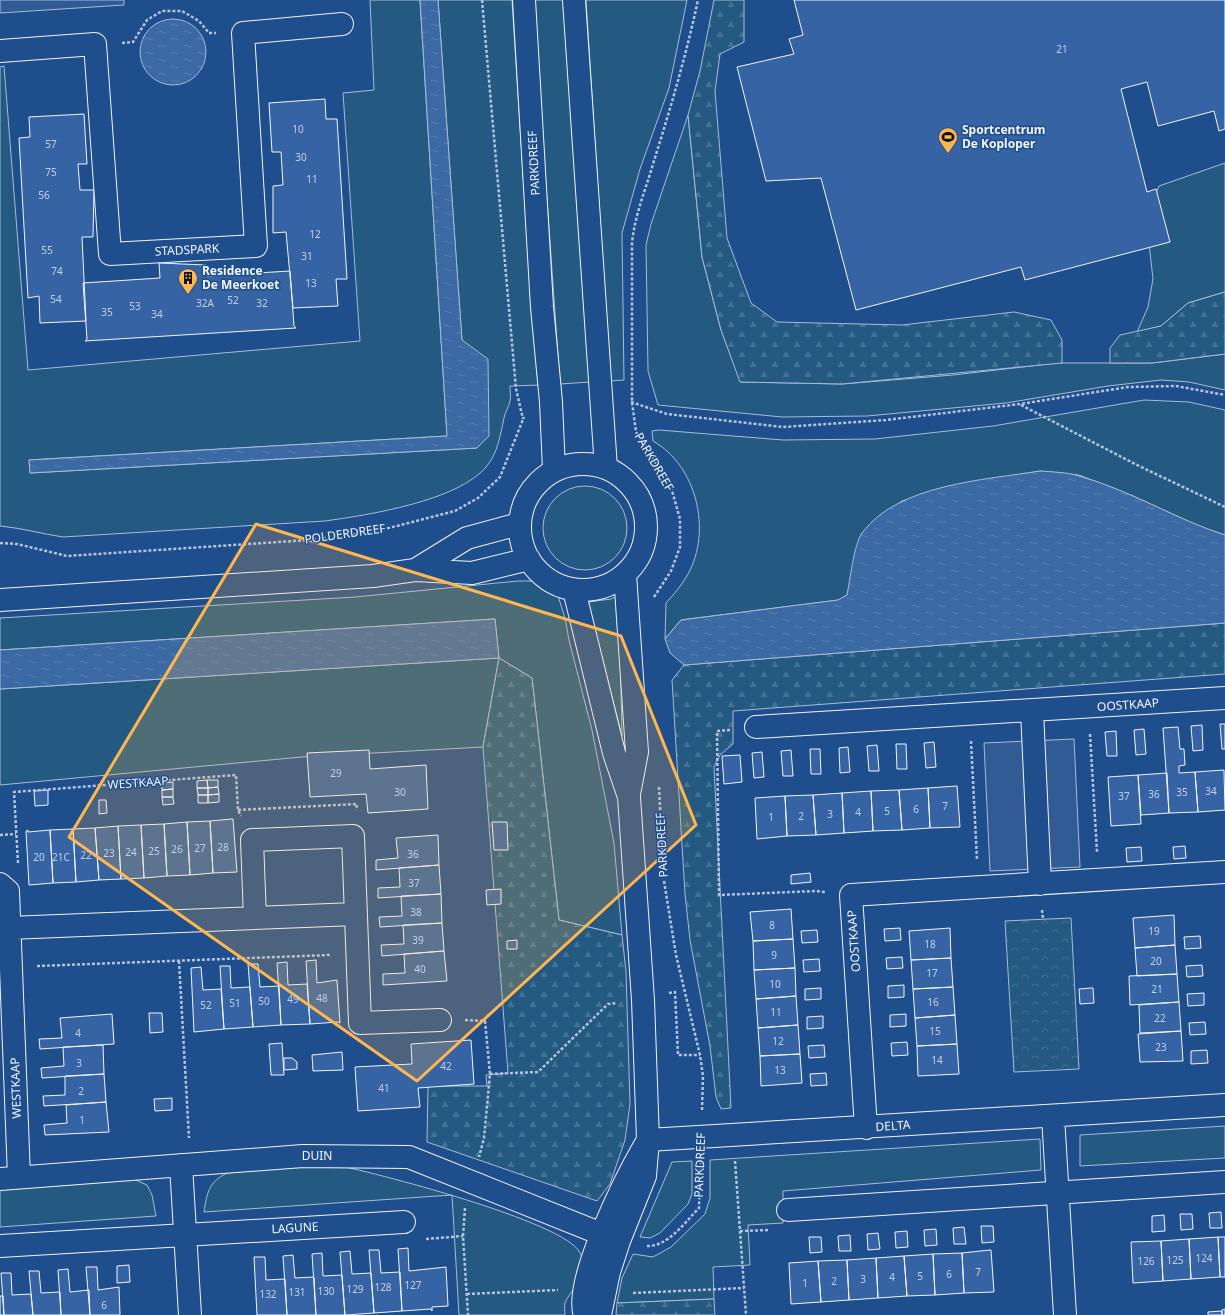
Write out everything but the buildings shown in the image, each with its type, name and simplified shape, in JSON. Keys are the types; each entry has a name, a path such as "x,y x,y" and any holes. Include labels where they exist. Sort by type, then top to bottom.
{"street":[{"name":"PARKDREEF","path":"524,0 542,307 551,402 554,470"},
{"path":"574,0 606,468"},
{"path":"243,33 342,24"},
{"name":"STADSPARK","path":"96,44 110,254 256,246 243,33"},
{"path":"0,51 96,44"},
{"path":"580,464 606,468 624,480 638,496 645,516 645,537 638,558 625,574 610,584 592,590 574,590 551,582 533,567 522,546 519,524 524,502 536,484 554,470 580,464"},
{"path":"415,570 467,538 519,524"},
{"path":"0,600 373,576 415,570 472,573 528,559"},
{"path":"585,1315 584,1292 611,1238 646,1176 648,1140 643,1000 629,797 637,752 625,574"},
{"path":"574,590 614,753 629,797"},
{"name":"OOSTKAAP","path":"756,727 1225,698"},
{"path":"1032,711 1040,884"},
{"path":"255,918 252,840 353,836 360,1023 440,1020"},
{"name":"OOSTKAAP","path":"866,1128 851,895 1225,872"},
{"name":"WESTKAAP","path":"0,884 8,891 11,967 10,1178"},
{"path":"9,928 355,914"},
{"name":"DELTA","path":"648,1140 1225,1106"},
{"path":"1053,1116 1065,1315"},
{"name":"DUIN","path":"10,1178 303,1156 409,1157 611,1238"},
{"path":"186,1165 186,1235 190,1315"},
{"path":"788,1210 1225,1182"},
{"name":"LAGUNE","path":"0,1246 404,1222"},
{"path":"600,1315 609,1272 611,1238"}],"path":[{"path":"482,0 516,389 523,420"},
{"name":"PARKDREEF","path":"654,604 654,597 672,571 680,547 680,518 671,487 636,432 632,402 632,243 634,221 650,178 688,50 698,0"},
{"path":"96,44 133,42 147,20 162,11 182,11 199,21 209,33 243,33"},
{"path":"602,399 632,402 667,414 783,427 886,420 1020,404 1128,387 1176,386 1225,395"},
{"name":"POLDERDREEF","path":"0,544 17,544 67,556 309,540 373,532 455,511 478,498 500,478 523,420 533,408 551,402"},
{"path":"1020,404 1139,466 1225,507"},
{"path":"1088,707 1098,880"},
{"path":"969,714 978,887"},
{"path":"756,727 717,731 719,895 816,891 851,895"},
{"name":"WESTKAAP","path":"18,865 14,792 236,775 238,810 252,840"},
{"name":"PARKDREEF","path":"611,1238 625,1244 653,1246 672,1236 699,1208 703,1076 700,1054 676,955 664,881 659,779"},
{"path":"0,835 16,834"},
{"path":"11,967 357,954"},
{"path":"179,961 186,1165"},
{"path":"490,1074 538,1072 608,1004 643,1000 675,992 678,1055 700,1054"},
{"path":"440,1020 485,1020 490,1074 484,1138 464,1210 463,1236 468,1315"},
{"path":"733,1136 746,1315"},
{"path":"404,1222 426,1239 463,1236"}],"highlighted area":[{"path":"256,524 621,636 696,825 417,1081 69,837"}],"green space":[{"path":"370,0 420,0 447,436 29,460 30,473 477,448 462,341 438,0 512,0 527,237 541,385 510,386 509,405 498,444 491,461 474,478 456,489 435,497 388,510 325,521 63,537 0,526 0,67 4,66 28,370 360,341 343,93 374,90"},
{"path":"533,0 566,0 590,382 560,384"},
{"path":"586,0 687,0 669,88 640,169 622,233 624,380 610,381"},
{"path":"714,0 744,0 744,42 720,54 715,91 727,238 751,303 777,322 902,325 1014,312 1051,320 1062,340 1062,363 842,384 740,382 721,330 702,257 688,115 700,71"},
{"path":"688,115 702,257 721,330 741,382 842,384 953,375 1057,363 1152,363 1225,354 1225,390 1189,382 1161,380 1108,386 1006,403 867,416 782,417 658,405 648,371 646,245 651,224"},
{"path":"1225,163 1225,292 1188,303 1161,326 1137,332 1148,307 1153,279 1146,217 1159,186"},
{"path":"1225,292 1225,354 1152,363 1110,363 1110,348 1120,335 1161,326 1188,303"},
{"path":"1144,400 1189,402 1225,410 1225,535 1203,528 1133,496 1079,475 1040,471 945,487 902,501 876,519 861,534 847,595 839,600 681,620 665,639 666,603 686,578 695,557 699,539 699,520 696,501 690,483 680,466 668,452 653,441 652,431 659,430 783,440 875,439 993,426"},
{"path":"585,486 601,489 615,498 624,512 627,528 624,544 615,558 601,567 585,570 569,567 555,558 546,544 543,528 546,512 555,498 569,489"},
{"path":"518,581 536,581 547,591 558,596 565,618 569,640 592,730 614,843 622,935 559,920 532,678 499,658 495,619 0,650 0,618 355,597"},
{"path":"619,595 622,736 588,602 611,599"},
{"path":"1225,623 1225,674 733,711 733,744 720,755 714,767 731,1108 721,1109 716,1097 710,1046 690,940 685,894 672,680 684,665"},
{"path":"499,658 483,747 302,757 0,785 0,689"},
{"path":"499,658 532,678 559,920 622,935 626,972 630,1104 625,1140 610,1184 597,1201 427,1142 428,1086 487,1086 486,1075 508,1073 483,747"},
{"path":"1071,918 1079,1069 1014,1072 1005,921"},
{"path":"1225,1126 1225,1158 1080,1166 1080,1135"},
{"path":"1040,1139 1041,1170 783,1191 783,1223 748,1225 750,1265 713,1267 714,1299 617,1303 622,1278 633,1254 653,1257 671,1247 705,1214 710,1198 710,1160"},
{"path":"692,1161 692,1194 688,1204 660,1233 650,1238 640,1237 672,1162"},
{"path":"331,1164 385,1176 450,1195 204,1212 206,1199 210,1188 216,1180 227,1173"},
{"path":"129,1177 147,1185 152,1195 156,1216 0,1227 0,1186"},
{"path":"452,1196 506,1213 541,1227 567,1241 580,1253 582,1260 579,1280 565,1303 565,1315 459,1315"},
{"path":"714,1299 715,1315 616,1315 617,1303"}],"shaded area":[{"path":"0,0 124,0 124,5 0,13"},
{"path":"1074,739 1080,867 990,871 984,743"}],"water":[{"path":"420,0 438,0 462,340 488,359 489,436 477,448 30,473 29,460 447,436"},
{"path":"173,19 186,22 196,29 203,39 206,52 203,65 196,75 186,82 173,85 160,82 150,75 143,65 140,52 143,39 150,29 160,22"},
{"path":"1040,471 1060,472 1098,482 1188,521 1225,535 1225,623 684,665 670,653 665,639 681,620 838,600 847,595 859,538 878,517 897,504 920,494 944,487"},
{"path":"495,619 499,658 0,689 0,650"}],"place":[{"name":"Sportcentrum De Koploper","path":"948,154"},
{"name":"Residence De Meerkoet","path":"188,295"}]}
